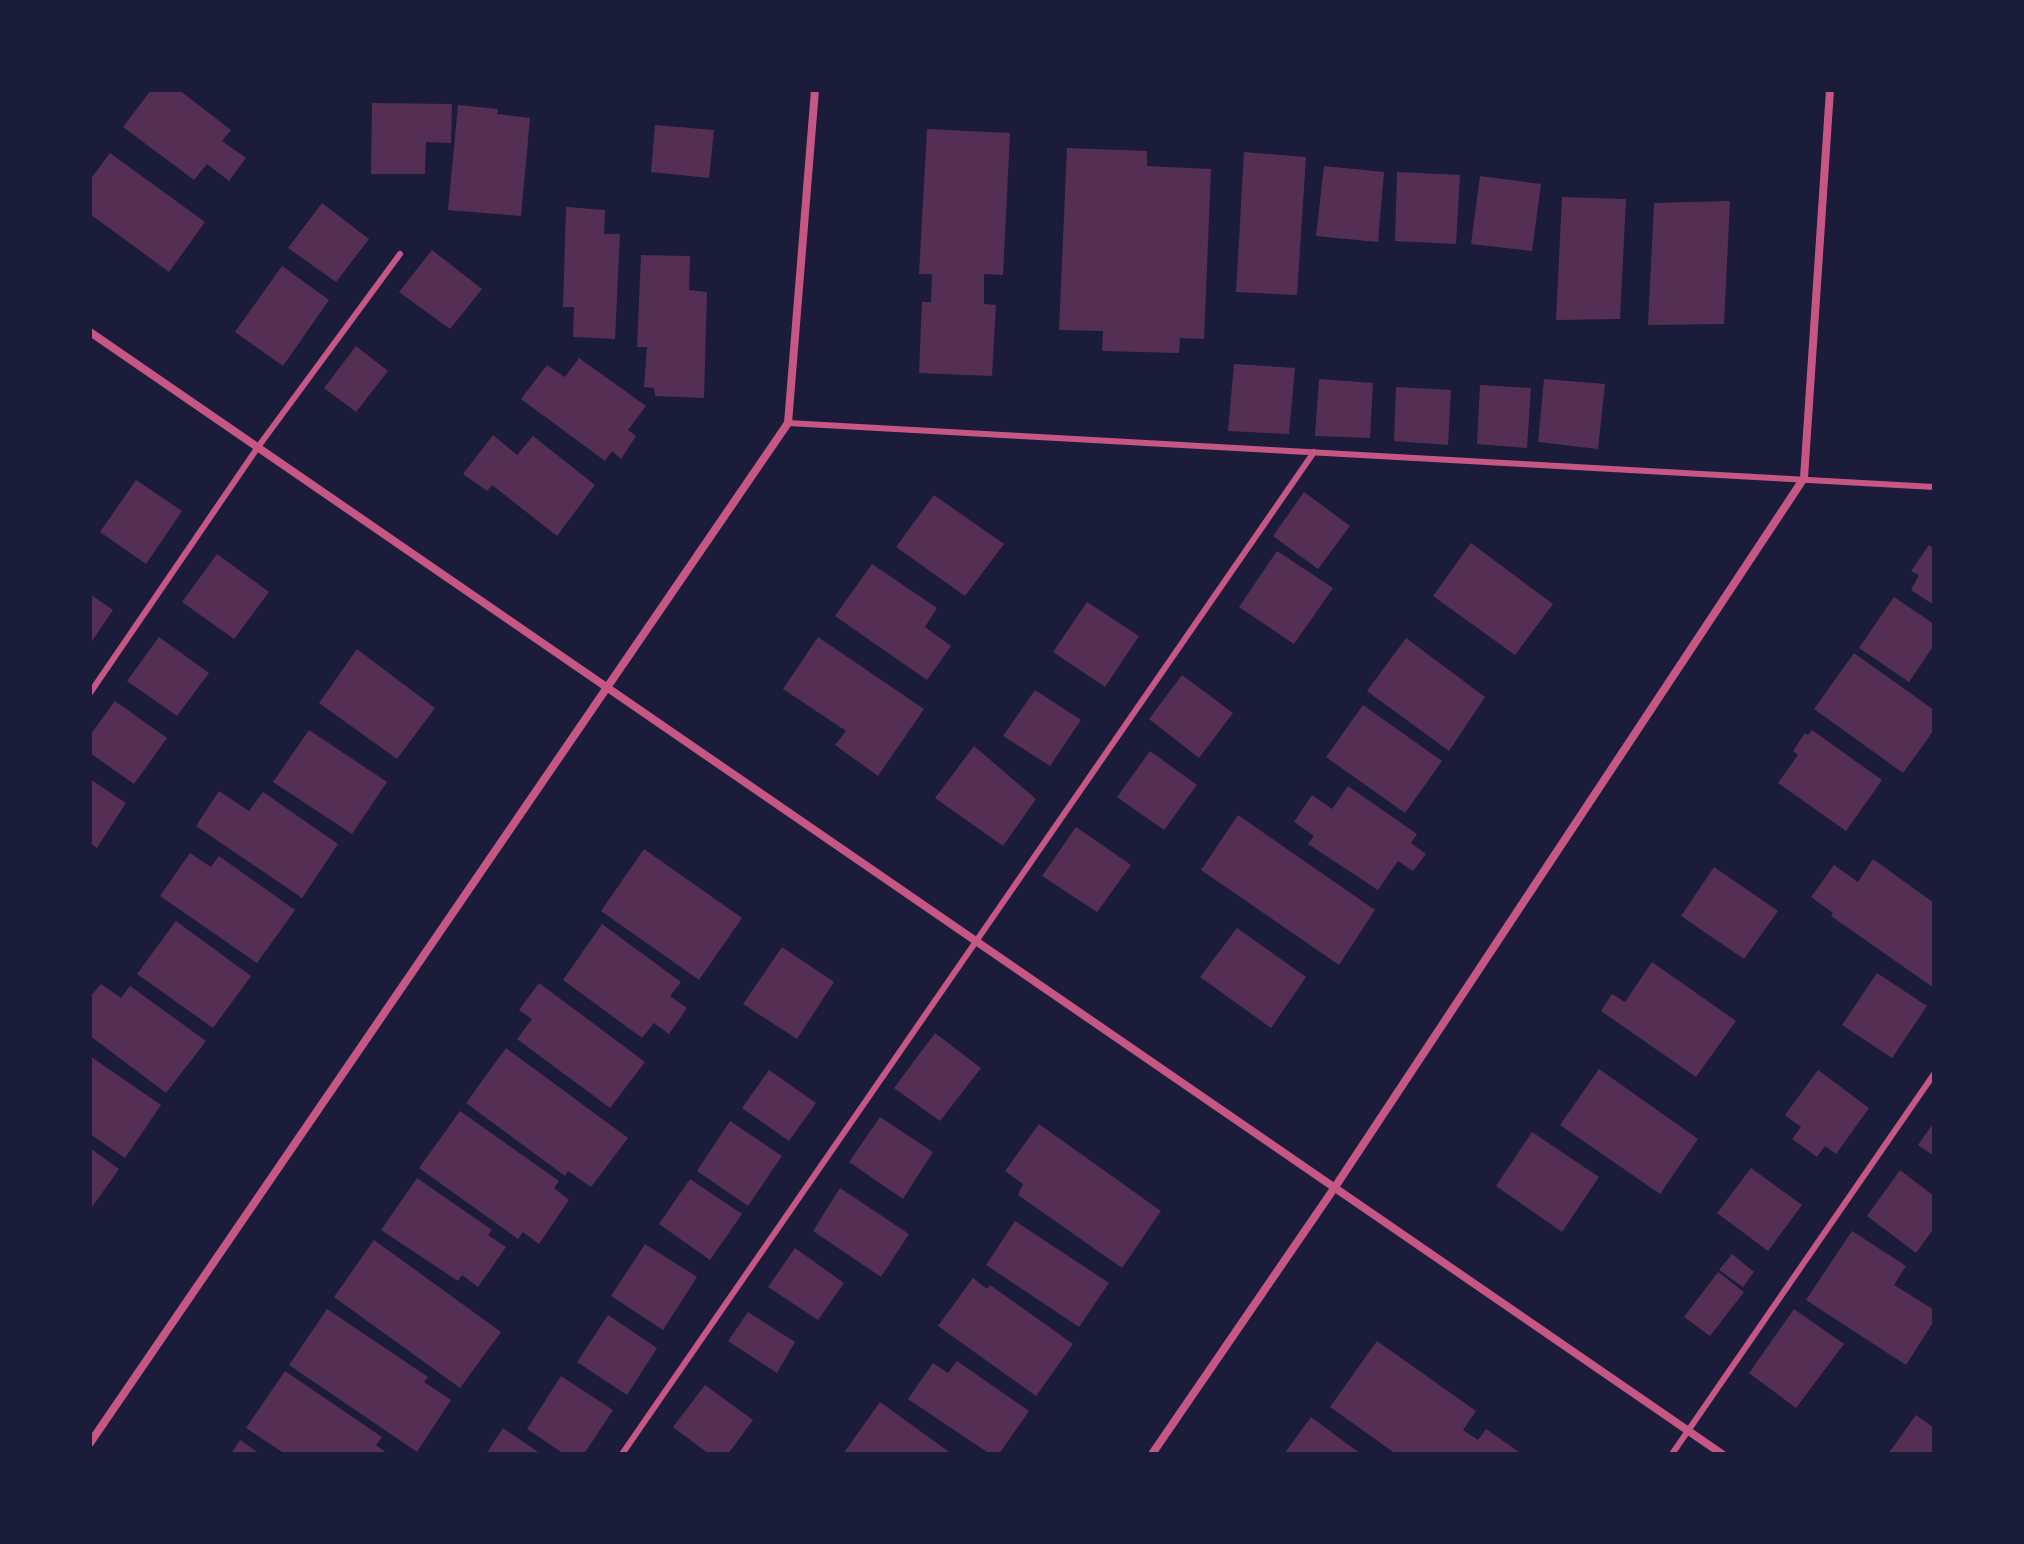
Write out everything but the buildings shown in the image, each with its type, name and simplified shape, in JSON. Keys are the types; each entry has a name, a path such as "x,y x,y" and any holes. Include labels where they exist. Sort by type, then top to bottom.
{"street":[{"path":"90,1443 788,423 815,90"},
{"path":"1152,1454 1335,1187 1804,478 1830,90"},
{"path":"90,332 1722,1454"}],"lane":[{"path":"90,693 258,447 400,254"},
{"path":"788,423 1934,487"},
{"path":"622,1454 1314,452"},
{"path":"1672,1454 1934,1074"}]}
